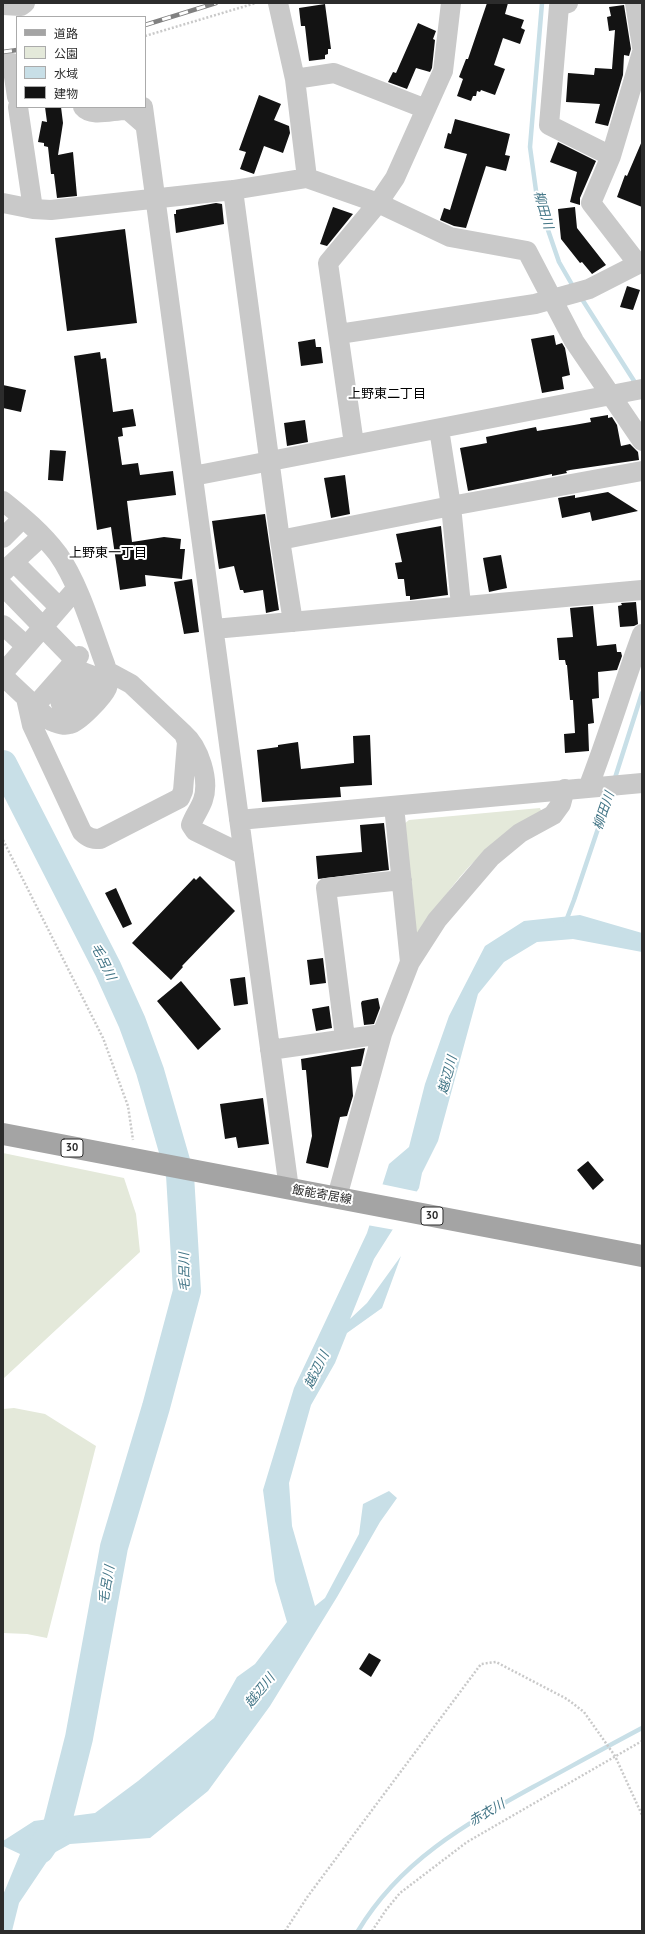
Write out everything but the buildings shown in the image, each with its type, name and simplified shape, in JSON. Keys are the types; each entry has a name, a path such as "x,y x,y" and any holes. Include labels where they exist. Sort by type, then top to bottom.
{"main road":[{"name":"飯能寄居線","path":"3,1134 138,1153 205,1173 642,1256"}],"street":[{"path":"3,5 21,6 25,3"},
{"path":"278,3 295,79 307,178"},
{"path":"354,444 328,263 378,203 395,178 443,71 451,3"},
{"path":"568,3 559,6 549,125 611,156"},
{"path":"635,3 642,47"},
{"path":"339,334 535,304 552,300 589,289 640,263 591,203 611,156 642,52"},
{"path":"3,64 12,63 16,90"},
{"path":"295,79 334,73 426,109"},
{"path":"18,108 33,209"},
{"path":"84,108 95,113 136,112 155,198 289,1189"},
{"path":"3,203 33,209 51,210 233,190 307,178 378,203 450,237 527,251 574,341 616,393 642,441"},
{"path":"233,190 280,540 293,622"},
{"path":"193,476 642,389"},
{"path":"439,428 451,506 460,605"},
{"path":"280,540 451,506 642,471"},
{"path":"4,504 23,518 42,536 57,554 71,576 95,638 101,669 107,688 77,721 62,725 57,714 60,698 65,690 69,688 86,694 93,689 101,669"},
{"path":"3,538 23,518"},
{"path":"42,536 9,567 59,607"},
{"path":"3,586 75,660"},
{"path":"3,673 42,626 76,589"},
{"path":"214,629 460,605 642,590"},
{"path":"3,625 26,646"},
{"path":"592,787 626,675 642,634"},
{"path":"30,702 75,660 95,638"},
{"path":"101,669 131,684 191,740 197,752 204,777 203,799 191,825 195,831 244,855"},
{"path":"3,676 30,702 57,714"},
{"path":"30,702 32,725 82,832 86,837 93,839 100,839 180,798 183,791 187,742 184,734"},
{"path":"239,820 565,789 634,784"},
{"path":"344,1199 382,1034 410,962 436,920 491,857 520,833 553,815 561,804 565,789"},
{"path":"394,806 410,962"},
{"path":"345,1038 326,888 402,880"},
{"path":"270,1050 345,1038 382,1034"}],"path":[{"path":"146,36 256,3"},
{"path":"3,840 103,1038 128,1106 138,1153"},
{"path":"285,1931 308,1896 481,1664 496,1662 567,1698 584,1712 615,1756 642,1815"},
{"path":"372,1931 400,1893 467,1842 642,1741"}],"green space":[{"path":"540,808 542,813 509,833 479,856 460,876 436,909 422,933 415,934 404,824 409,820"},
{"path":"3,1153 124,1178 136,1214 140,1252 3,1379"},
{"path":"14,1408 45,1414 96,1446 47,1638 27,1634 3,1633 3,1409"}],"water":[{"name":"越辺川","path":"580,915 642,933 642,952 573,939 537,942 504,962 478,994 438,1141 422,1173 419,1188 374,1259 350,1319 367,1303 401,1256 382,1308 347,1333 335,1363 311,1405 289,1483 292,1526 315,1606 325,1598 359,1534 363,1504 389,1491 397,1498 380,1522 337,1597 270,1706 208,1791 150,1838 70,1844 52,1854 19,1903 12,1931 3,1931 3,1895 20,1854 3,1846 3,1841 34,1821 95,1813 138,1781 214,1718 237,1677 255,1664 287,1622 275,1581 263,1490 294,1388 367,1233 389,1164 409,1147 425,1084 449,1016 485,946 524,921"}],"pier":[{"path":"381,1184 419,1192 395,1230 367,1225"}],"waterway":[{"name":"柳田川","path":"542,3 530,147 537,198 559,262 574,288"},
{"name":"柳田川","path":"580,296 636,384"},
{"name":"柳田川","path":"614,781 642,693"},
{"name":"毛呂川","path":"3,764 108,969 132,1022 150,1071 180,1175 187,1291 156,1407 114,1547 79,1738 57,1825 40,1850"},
{"name":"柳田川","path":"566,921 611,790"},
{"name":"赤衣川","path":"358,1931 375,1906 393,1884 435,1847 507,1801 642,1728"}],"railway":[{"path":"146,25 216,3"},
{"path":"3,52 16,50"}],"district":[{"name":"上野東二丁目","path":"387,394"},
{"name":"上野東一丁目","path":"108,553"}]}
